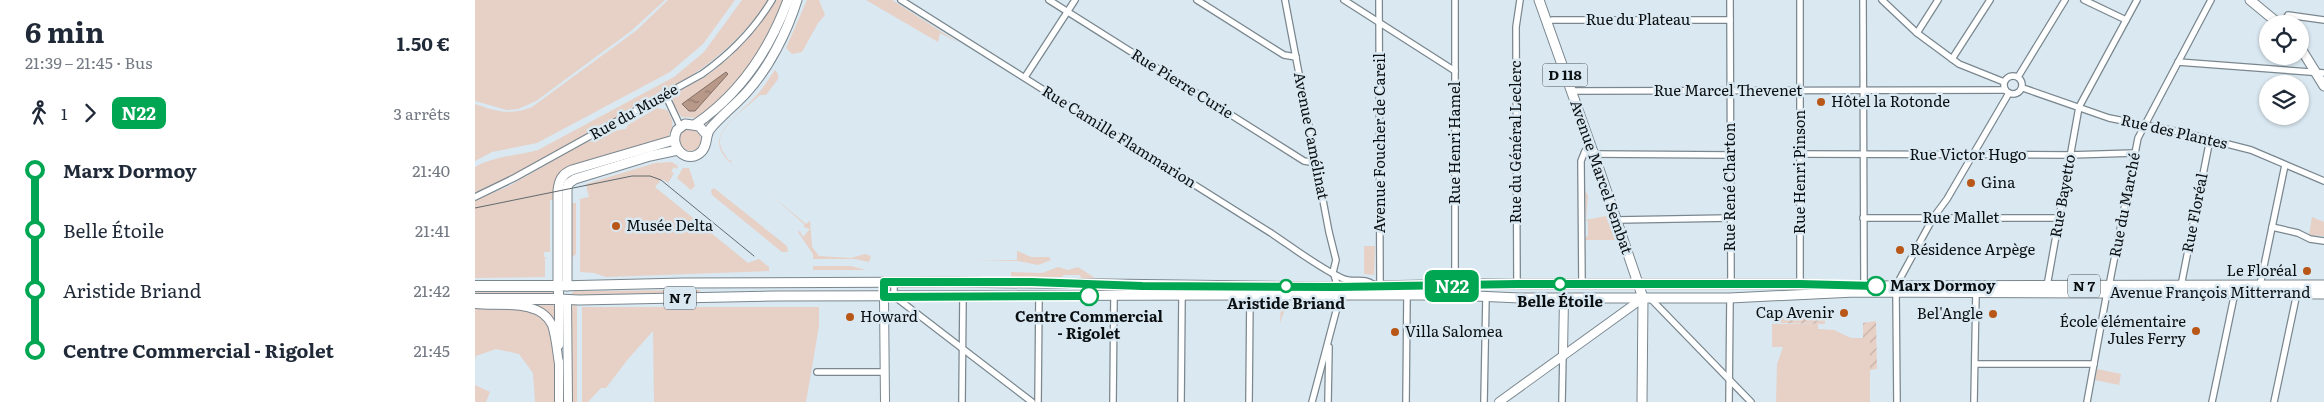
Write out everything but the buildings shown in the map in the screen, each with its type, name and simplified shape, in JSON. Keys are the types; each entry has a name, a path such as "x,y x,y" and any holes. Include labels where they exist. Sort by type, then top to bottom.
{"highway":[{"name":"N 7","path":"475,286 563,286"},
{"name":"N 7","path":"475,299 563,299"}],"main road":[{"path":"696,124 717,108 746,80 769,43 788,0"},
{"path":"706,134 754,83 779,41 797,0"},
{"name":"Avenue Marcel Sembat","path":"1539,0 1638,284 1646,298"},
{"path":"2250,0 2268,15"},
{"path":"2309,58 2320,72 2324,86"},
{"path":"563,299 567,188 569,182 650,156 678,150 690,156 699,154 705,147 706,134 702,128 691,123 681,126 677,130 674,140 678,150"},
{"path":"563,286 558,195 562,177 572,170 674,140"},
{"name":"Avenue François Mitterrand","path":"563,286 683,283 1032,282 1338,296 1378,287 1517,284 1800,284 1975,292 2181,286 2324,285"},
{"name":"Avenue François Mitterrand","path":"1407,295 1564,298 1730,298 1896,289 2047,286 2324,294"},
{"name":"N 7","path":"563,299 747,296 825,298 894,296 1407,295"},
{"name":"D 118","path":"1642,402 1646,298"}],"street":[{"name":"Rue du Musée","path":"475,197 507,182 702,74 727,55 753,27 772,0"},
{"name":"Rue Camille Flammarion","path":"901,0 1151,156 1295,250 1345,279"},
{"name":"Rue Pierre Curie","path":"1049,0 1304,161 1316,163"},
{"path":"1025,77 1075,0"},
{"path":"1197,0 1284,55 1296,56"},
{"name":"Avenue Camélinat","path":"1285,0 1316,163 1337,260 1334,274 1338,296"},
{"path":"1344,0 1455,71"},
{"name":"Avenue Foucher de Careil","path":"1378,287 1379,0"},
{"name":"Rue Henri Hamel","path":"1455,0 1455,286"},
{"name":"Rue du Général Leclerc","path":"1517,284 1516,27 1520,0"},
{"name":"Rue René Charton","path":"1730,0 1731,284"},
{"name":"Rue Henri Pinson","path":"1800,0 1800,284"},
{"path":"1863,0 1864,286"},
{"path":"1882,0 1917,33 1952,59 1963,66 2004,82"},
{"path":"1952,59 1990,0"},
{"path":"2018,77 2065,0"},
{"path":"2083,0 2126,20"},
{"name":"Rue Bayetto","path":"2047,286 2079,107 2137,0"},
{"name":"Rue du Marché","path":"2087,402 2138,138 2211,0"},
{"path":"1917,33 1936,1"},
{"path":"2309,18 2324,20"},
{"name":"Rue du Plateau","path":"1546,22 1552,20 1730,20"},
{"path":"2178,62 2320,72"},
{"path":"2004,82 2010,76 2018,77 2022,82 2023,88 2017,94 2007,92"},
{"path":"1897,402 1896,289 1933,218 1973,155 2007,92 2004,82"},
{"name":"Rue des Plantes","path":"2023,88 2109,118 2251,150 2324,181"},
{"name":"Rue Marcel Thevenet","path":"1571,91 2007,92"},
{"path":"665,96 681,126"},
{"name":"Rue Floréal","path":"2181,286 2210,140"},
{"path":"1582,284 1581,161 1585,151 1730,155"},
{"name":"Rue Victor Hugo","path":"1800,154 2070,155 2135,153"},
{"path":"2260,286 2285,165"},
{"path":"1617,220 1730,218"},
{"name":"Rue Mallet","path":"1863,218 2059,218"},
{"path":"2272,227 2298,232 2309,239 2324,241"},
{"path":"1312,402 1338,296 1345,279 1368,281 1378,287"},
{"path":"884,282 885,402"},
{"path":"894,282 894,296 1032,402"},
{"path":"1974,402 1975,292"},
{"path":"2212,402 2235,292"},
{"path":"2274,402 2297,293"},
{"path":"1249,402 1250,295"},
{"path":"1289,295 1308,300 1329,301 1338,296"},
{"path":"1406,402 1407,295"},
{"path":"962,402 963,296"},
{"path":"1038,402 1039,296"},
{"path":"1113,402 1114,296"},
{"path":"1181,296 1181,402"},
{"path":"1484,402 1485,297"},
{"path":"1562,402 1564,298"},
{"path":"1499,402 1563,354 1646,298 1751,402"},
{"path":"1729,402 1730,298"},
{"path":"559,402 563,299"},
{"path":"563,299 568,402"},
{"path":"475,304 521,307 539,311 552,327 559,364"},
{"path":"1328,402 1329,338"},
{"path":"1975,364 2094,364"},
{"path":"817,372 885,372"},
{"path":"1319,373 1329,376"}],"shaded area":[{"path":"475,0 665,0 631,31 536,101 518,109 507,110 475,101"},
{"path":"668,0 735,0 703,44 670,72 537,143 492,152 475,161 475,104 503,112 524,110 532,107 637,30"},
{"path":"742,0 768,0 751,24 731,45 709,63 661,95 475,193 475,167 498,158 538,150 674,77 704,52"},
{"path":"776,0 785,0 760,52 730,93 698,118 682,117 676,110 673,96 706,76 736,51 761,22"},
{"path":"791,0 794,0 775,43 751,82 707,126 704,122 732,100 747,84 759,65"},
{"path":"807,0 819,0 825,15 818,23 802,52 792,54 786,48"},
{"path":"866,0 892,0 959,43 940,33 938,42"},
{"path":"775,70 778,74 778,79 766,95 760,95 729,123 724,130 720,143 720,138 723,130 729,122 757,95"},
{"path":"657,108 667,110 672,122 670,133 664,140 570,167 555,200 550,200 550,252 544,252 544,257 547,257 545,258 545,277 475,278 475,200 507,187 586,142 626,129 628,125"},
{"path":"686,129 694,129 701,136 701,144 694,151 686,151 679,144 679,136"},
{"path":"672,162 678,166 677,169 674,167 671,172 674,173 668,183 662,179 655,187 748,263 759,259 769,267 769,271 606,277 594,273 580,272 580,199 589,197 586,184 655,163"},
{"path":"683,168 689,168 695,186 691,190 677,178"},
{"path":"714,188 787,246 788,252 782,252 712,195 711,190"},
{"path":"1585,190 1588,196 1586,220 1606,216 1615,240 1585,240 1588,236 1588,221 1586,221"},
{"path":"772,196 806,224 810,221 812,247 819,256 851,258 865,254 871,256 869,262 855,259 813,259 813,254 798,232 800,231 803,237 810,229 804,227 804,224"},
{"path":"570,203 576,203 576,254 573,257 571,256"},
{"path":"2312,217 2324,222 2324,236 2309,235"},
{"path":"1364,246 1375,246 1374,275 1364,274"},
{"path":"1013,249 1031,257 1049,257 1051,260 1038,265 1018,261 973,260 1017,260 1017,251"},
{"path":"813,266 851,266 865,270 813,270"},
{"path":"1058,267 1068,270 1078,267 1095,278 1081,278 1080,275 1011,277 1011,272 1042,273"},
{"path":"475,290 552,291 554,293 475,294"},
{"path":"700,290 700,293 582,297 571,294 574,291"},
{"path":"508,303 555,304 558,342 550,318"},
{"path":"577,304 577,402 571,402 571,310 573,305"},
{"path":"1281,304 1308,304 1306,311 1286,306 1280,323"},
{"path":"475,307 519,309 533,312 542,318 548,327 555,352 555,402 535,402 533,373 519,354 496,349 476,356 475,360"},
{"path":"582,307 819,307 819,326 806,402 654,402 653,331 606,388 601,388 588,402 582,402"},
{"path":"1772,318 1825,318 1825,324 1772,323"},
{"path":"1876,321 1877,369 1870,370 1870,339 1863,338 1863,323"},
{"path":"1772,324 1818,324 1818,329 1834,330 1851,338 1870,338 1870,402 1776,402 1777,364 1783,347 1772,347"},
{"path":"2097,369 2121,374 2119,385 2095,380"},
{"path":"475,385 490,392 486,402 475,402"}],"water":[{"path":"726,72 728,74 695,111 689,111 682,104"}],"tram line":[{"path":"475,208 632,176 650,176 661,180 754,256"}],"bus line":[{"name":"N22","path":"1089,296 884,297 884,282 1032,282 1142,286 1338,287 1455,286 1472,284 1800,284 1876,286"}],"place":[{"name":"Hôtel la Rotonde","path":"1821,102"},
{"name":"Gina","path":"1971,183"},
{"name":"Musée Delta","path":"616,226"},
{"name":"Résidence Arpège","path":"1900,250"},
{"name":"Le Floréal","path":"2307,271"},
{"name":"Belle Étoile","path":"1560,284"},
{"name":"Aristide Briand","path":"1286,286"},
{"name":"Marx Dormoy","path":"1876,286"},
{"name":"Centre Commercial - Rigolet","path":"1089,296"},
{"name":"Cap Avenir","path":"1844,313"},
{"name":"Bel'Angle","path":"1993,314"},
{"name":"Howard","path":"850,317"},
{"name":"École élémentaire Jules Ferry","path":"2196,331"},
{"name":"Villa Salomea","path":"1395,332"}]}
